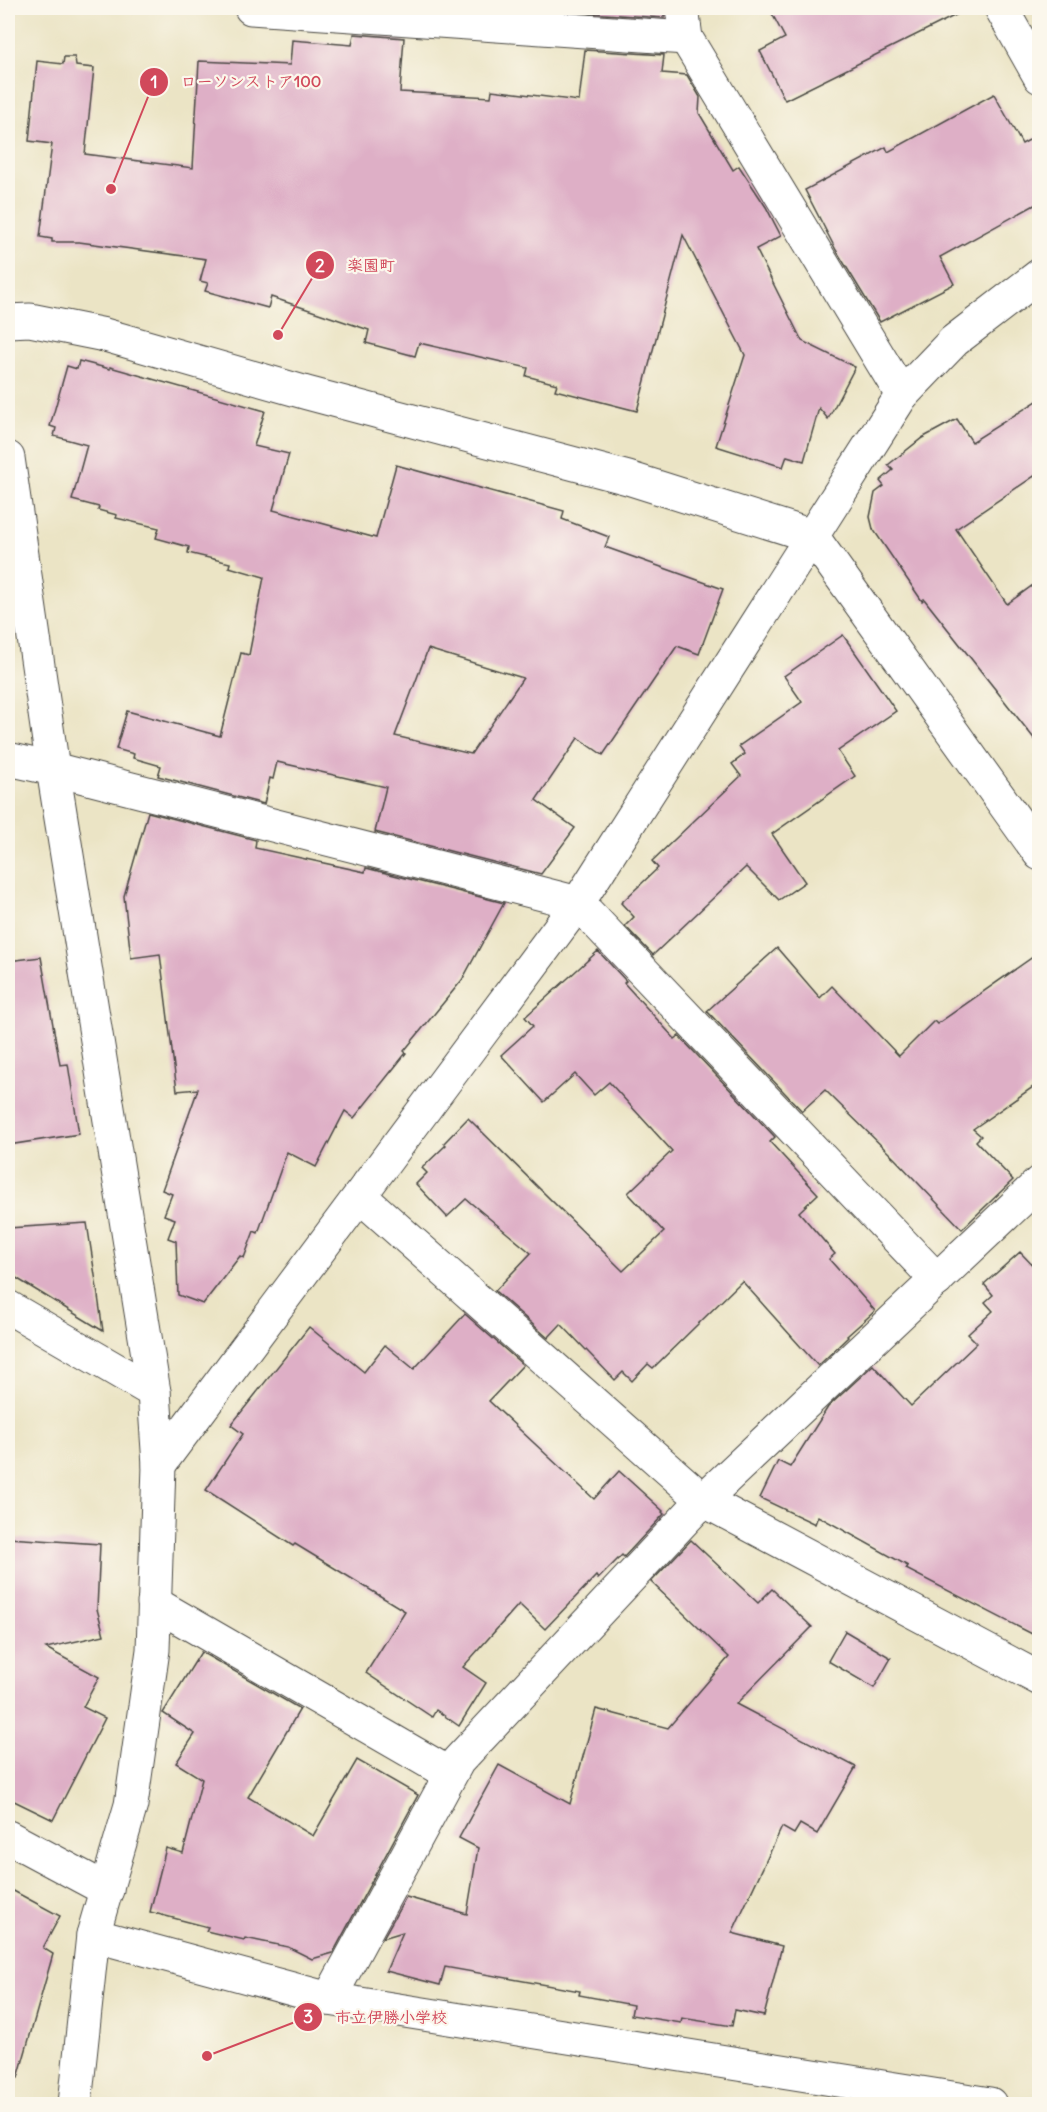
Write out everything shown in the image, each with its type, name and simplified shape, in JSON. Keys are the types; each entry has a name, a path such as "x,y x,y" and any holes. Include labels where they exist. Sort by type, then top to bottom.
{"street":[{"path":"252,8 684,23 902,395"},
{"path":"1002,8 1040,77"},
{"path":"159,1465 578,903 902,395 954,341 1040,275"},
{"path":"8,321 30,320 105,335 307,393 628,478 812,536 1040,854"},
{"path":"8,458 53,769 154,1392 159,1465 153,1650 131,1805 93,1935 75,2104"},
{"path":"8,759 578,903 937,1280"},
{"path":"329,1999 458,1761 703,1500 1040,1182"},
{"path":"360,1196 703,1500 1040,1679"},
{"path":"8,1307 154,1392"},
{"path":"154,1603 450,1774"},
{"path":"8,1837 107,1890"},
{"path":"93,1935 329,1999 908,2098 990,2104"}],"building":[{"path":"591,8 664,8 664,18 590,13"},
{"path":"769,8 970,8 785,100 760,51 785,38"},
{"path":"354,34 404,38 400,92 491,97 492,90 579,101 585,50 664,55 662,73 687,75 700,97 699,113 733,170 739,166 766,207 781,236 756,249 802,341 855,367 828,419 819,408 804,461 787,456 783,467 716,446 745,355 683,235 637,411 555,390 557,384 526,376 528,368 419,343 415,356 366,343 369,330 271,297 268,308 205,291 208,283 200,281 206,259 79,242 52,242 52,239 40,237 52,144 29,141 37,61 63,64 64,57 75,57 76,66 94,68 85,154 193,168 199,61 290,65 292,40 352,45"},
{"path":"994,94 1022,144 1040,134 1040,202 940,257 954,284 880,322 836,250 805,190 886,147 888,152"},
{"path":"79,361 110,369 110,367 265,411 254,446 289,454 273,510 376,538 396,465 564,511 562,519 609,537 605,547 723,589 699,654 677,646 603,755 578,738 536,800 575,828 541,874 375,832 386,787 277,762 273,779 270,778 264,804 158,776 161,766 133,758 134,754 116,749 127,711 220,736 241,653 249,655 264,577 229,567 230,563 188,553 189,547 156,538 159,528 116,518 117,515 98,510 99,507 72,500 87,445 54,436 56,428 50,426 67,366 77,369","holes":["428,649 523,678 471,754 395,736"]},
{"path":"1040,399 1040,472 956,529 1007,604 1040,580 1040,746 924,599 922,601 873,529 870,517 875,493 884,486 880,481 893,470 888,465 922,438 957,419 972,442"},
{"path":"843,635 896,711 838,751 855,776 772,834 805,882 779,900 746,867 653,955 625,926 634,917 621,903 658,868 652,861 741,776 732,764 745,754 739,746 802,702 784,676"},
{"path":"148,812 256,840 255,848 365,872 366,868 504,903 462,980 404,1051 406,1053 354,1118 345,1111 316,1167 287,1152 258,1233 254,1231 244,1258 240,1256 203,1304 178,1295 176,1241 168,1238 175,1219 164,1215 172,1194 162,1190 198,1089 177,1091 160,954 131,958 124,896"},
{"path":"777,948 820,998 832,986 899,1056 934,1021 937,1024 1040,952 1040,1082 973,1129 981,1136 976,1141 1013,1180 962,1229 825,1090 802,1111 707,1011"},
{"path":"598,951 675,1039 679,1036 775,1137 770,1142 818,1194 799,1212 835,1254 829,1259 875,1311 818,1366 742,1281 653,1368 648,1364 632,1381 623,1372 615,1380 561,1324 548,1338 495,1291 531,1253 466,1199 447,1217 416,1184 427,1173 422,1168 446,1145 444,1143 468,1118 623,1271 664,1232 628,1193 672,1151 609,1082 594,1095 575,1074 544,1102 501,1055 533,1026 525,1017"},
{"path":"41,957 60,1065 68,1064 79,1134 8,1145 8,961"},
{"path":"87,1223 103,1331 8,1273 8,1228"},
{"path":"1020,1252 1040,1273 1040,1638 906,1569 908,1566 818,1516 815,1524 760,1498 778,1461 790,1467 828,1407 873,1365 911,1406 977,1343 968,1334 993,1311 985,1302 993,1295 984,1284"},
{"path":"465,1314 523,1365 489,1401 594,1499 619,1471 664,1514 624,1557 622,1555 598,1579 596,1576 545,1629 519,1604 463,1667 486,1683 459,1726 436,1710 432,1717 366,1673 405,1611 295,1544 293,1546 206,1490 243,1434 231,1425 309,1327 364,1372 385,1345 414,1369"},
{"path":"8,1538 100,1544 97,1609 104,1635 46,1648 99,1677 83,1707 105,1718 53,1820 8,1798"},
{"path":"691,1540 758,1603 772,1589 812,1627 736,1704 856,1767 817,1834 800,1824 794,1834 782,1827 732,1933 782,1946 764,2016 735,2010 732,2026 682,2018 681,2023 631,2015 633,2005 579,1995 580,1991 445,1967 440,1985 386,1971 403,1932 383,1938 406,1897 467,1914 478,1848 459,1838 499,1765 570,1804 596,1709 668,1728 729,1657 651,1582"},
{"path":"845,1631 891,1658 874,1688 828,1661"},
{"path":"201,1652 300,1709 248,1797 313,1836 357,1760 418,1795 333,1953 312,1959 288,1947 206,1931 208,1927 150,1912 166,1848 183,1853 202,1779 176,1763 195,1734 163,1713"},
{"path":"8,1888 60,1916 43,1948 53,1954 18,2078 8,2077"}],"place":[{"name":"ローソンストア100","path":"111,189"},
{"name":"楽園町","path":"278,335"},
{"name":"市立伊勝小学校","path":"207,2056"}]}
